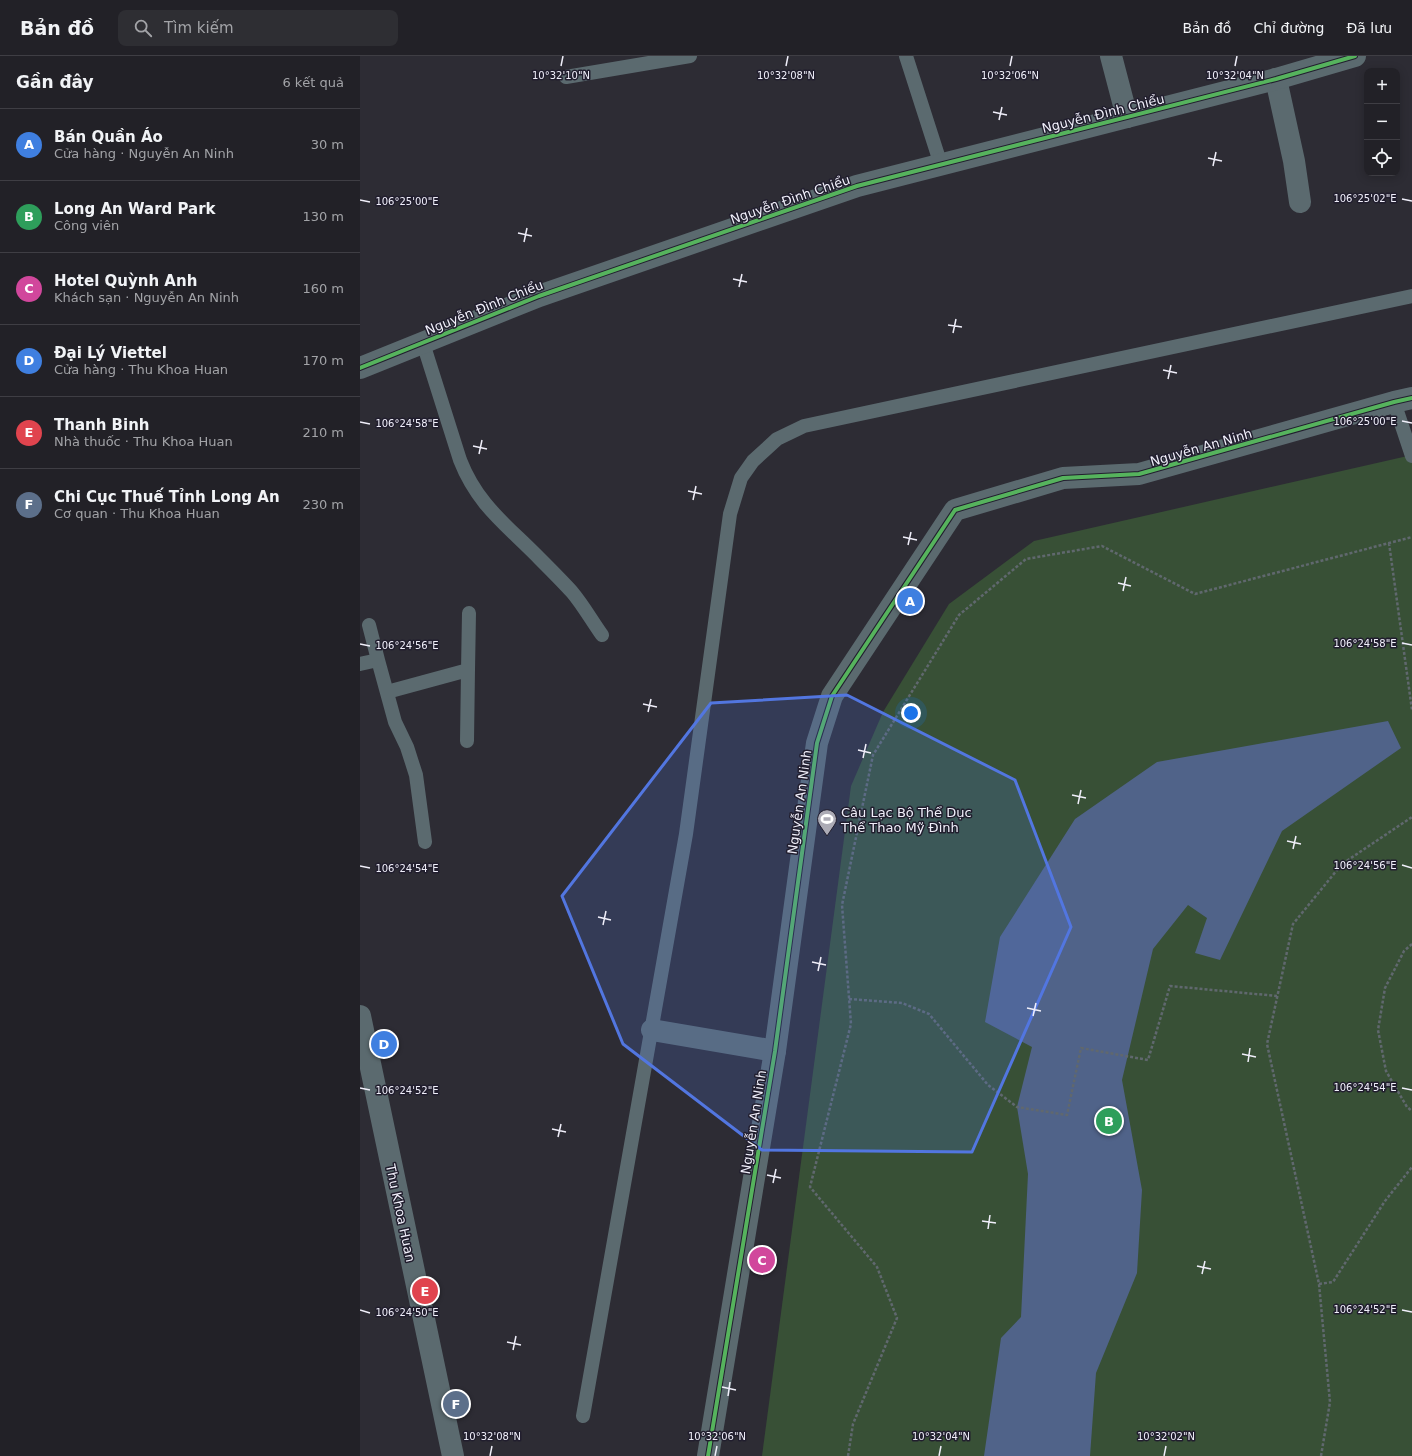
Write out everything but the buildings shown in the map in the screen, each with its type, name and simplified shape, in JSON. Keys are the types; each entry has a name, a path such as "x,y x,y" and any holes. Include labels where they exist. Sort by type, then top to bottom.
{"street":[{"path":"1111,56 1127,117"},
{"name":"Nguyễn Đình Chiểu","path":"360,368 539,296 850,189 1276,79 1355,56"},
{"path":"1276,79 1294,161 1300,202"},
{"name":"Nguyễn An Ninh","path":"708,1456 775,1052 817,743 832,696 955,510 1063,478 1139,474 1403,400"},
{"name":"Thu Khoa Huan","path":"360,1016 453,1456"},
{"path":"652,1030 775,1052"}],"lane":[{"path":"566,77 690,56"},
{"path":"906,56 941,165"},
{"path":"583,1416 686,834 730,514 741,478 753,461 777,439 804,426 1412,296"},
{"path":"423,343 467,478 483,502 498,519 539,558 572,593 602,635"},
{"path":"1403,400 1412,456"},
{"path":"466,741 469,613"},
{"path":"369,625 395,722 407,747 416,775 425,842"},
{"path":"360,664 378,660"},
{"path":"386,692 468,670"}],"path":[{"path":"848,1456 853,1424 897,1318 877,1267 810,1187 851,1024 842,905 873,755 959,615 1026,559 1102,546 1195,594 1412,537"},
{"path":"1389,543 1412,710"},
{"path":"1321,1456 1330,1402 1319,1284 1267,1044 1293,924 1342,864 1412,817"},
{"path":"1412,944 1404,951 1385,988 1378,1030 1386,1071 1407,1107 1412,1111"},
{"path":"849,999 902,1003 929,1014 988,1085 1017,1107 1066,1115 1081,1048 1128,1055 1148,1060 1170,986 1277,996"},
{"path":"1319,1284 1333,1282 1385,1201 1412,1167"}],"highlighted area":[{"path":"847,695 1015,780 1071,927 972,1152 762,1150 623,1044 562,896 711,703"}],"green space":[{"path":"1412,455 1412,1456 762,1456 851,786 883,712 949,604 1034,541"}],"water":[{"path":"1388,721 1401,748 1282,831 1220,960 1195,953 1207,918 1188,905 1153,949 1122,1080 1142,1190 1137,1273 1096,1373 1090,1456 984,1456 1001,1338 1021,1317 1028,1174 1017,1107 1032,1047 985,1022 1000,937 1075,819 1157,762"}],"cycle path":[{"path":"360,368 539,296 857,186 1276,79 1355,56"},
{"path":"708,1456 775,1051 817,743 832,696 955,510 1063,478 1139,474 1412,398"}],"place":[{"name":"Bán Quần Áo","path":"910,601"},
{"name":"Câu Lạc Bộ Thể Dục Thể Thao Mỹ Đình","path":"827,836"},
{"name":"Đại Lý Viettel","path":"384,1044"},
{"name":"Long An Ward Park","path":"1109,1121"},
{"name":"Hotel Quỳnh Anh","path":"762,1260"},
{"name":"Thanh Binh","path":"425,1291"},
{"name":"Chi Cục Thuế Tỉnh Long An","path":"456,1404"}]}
